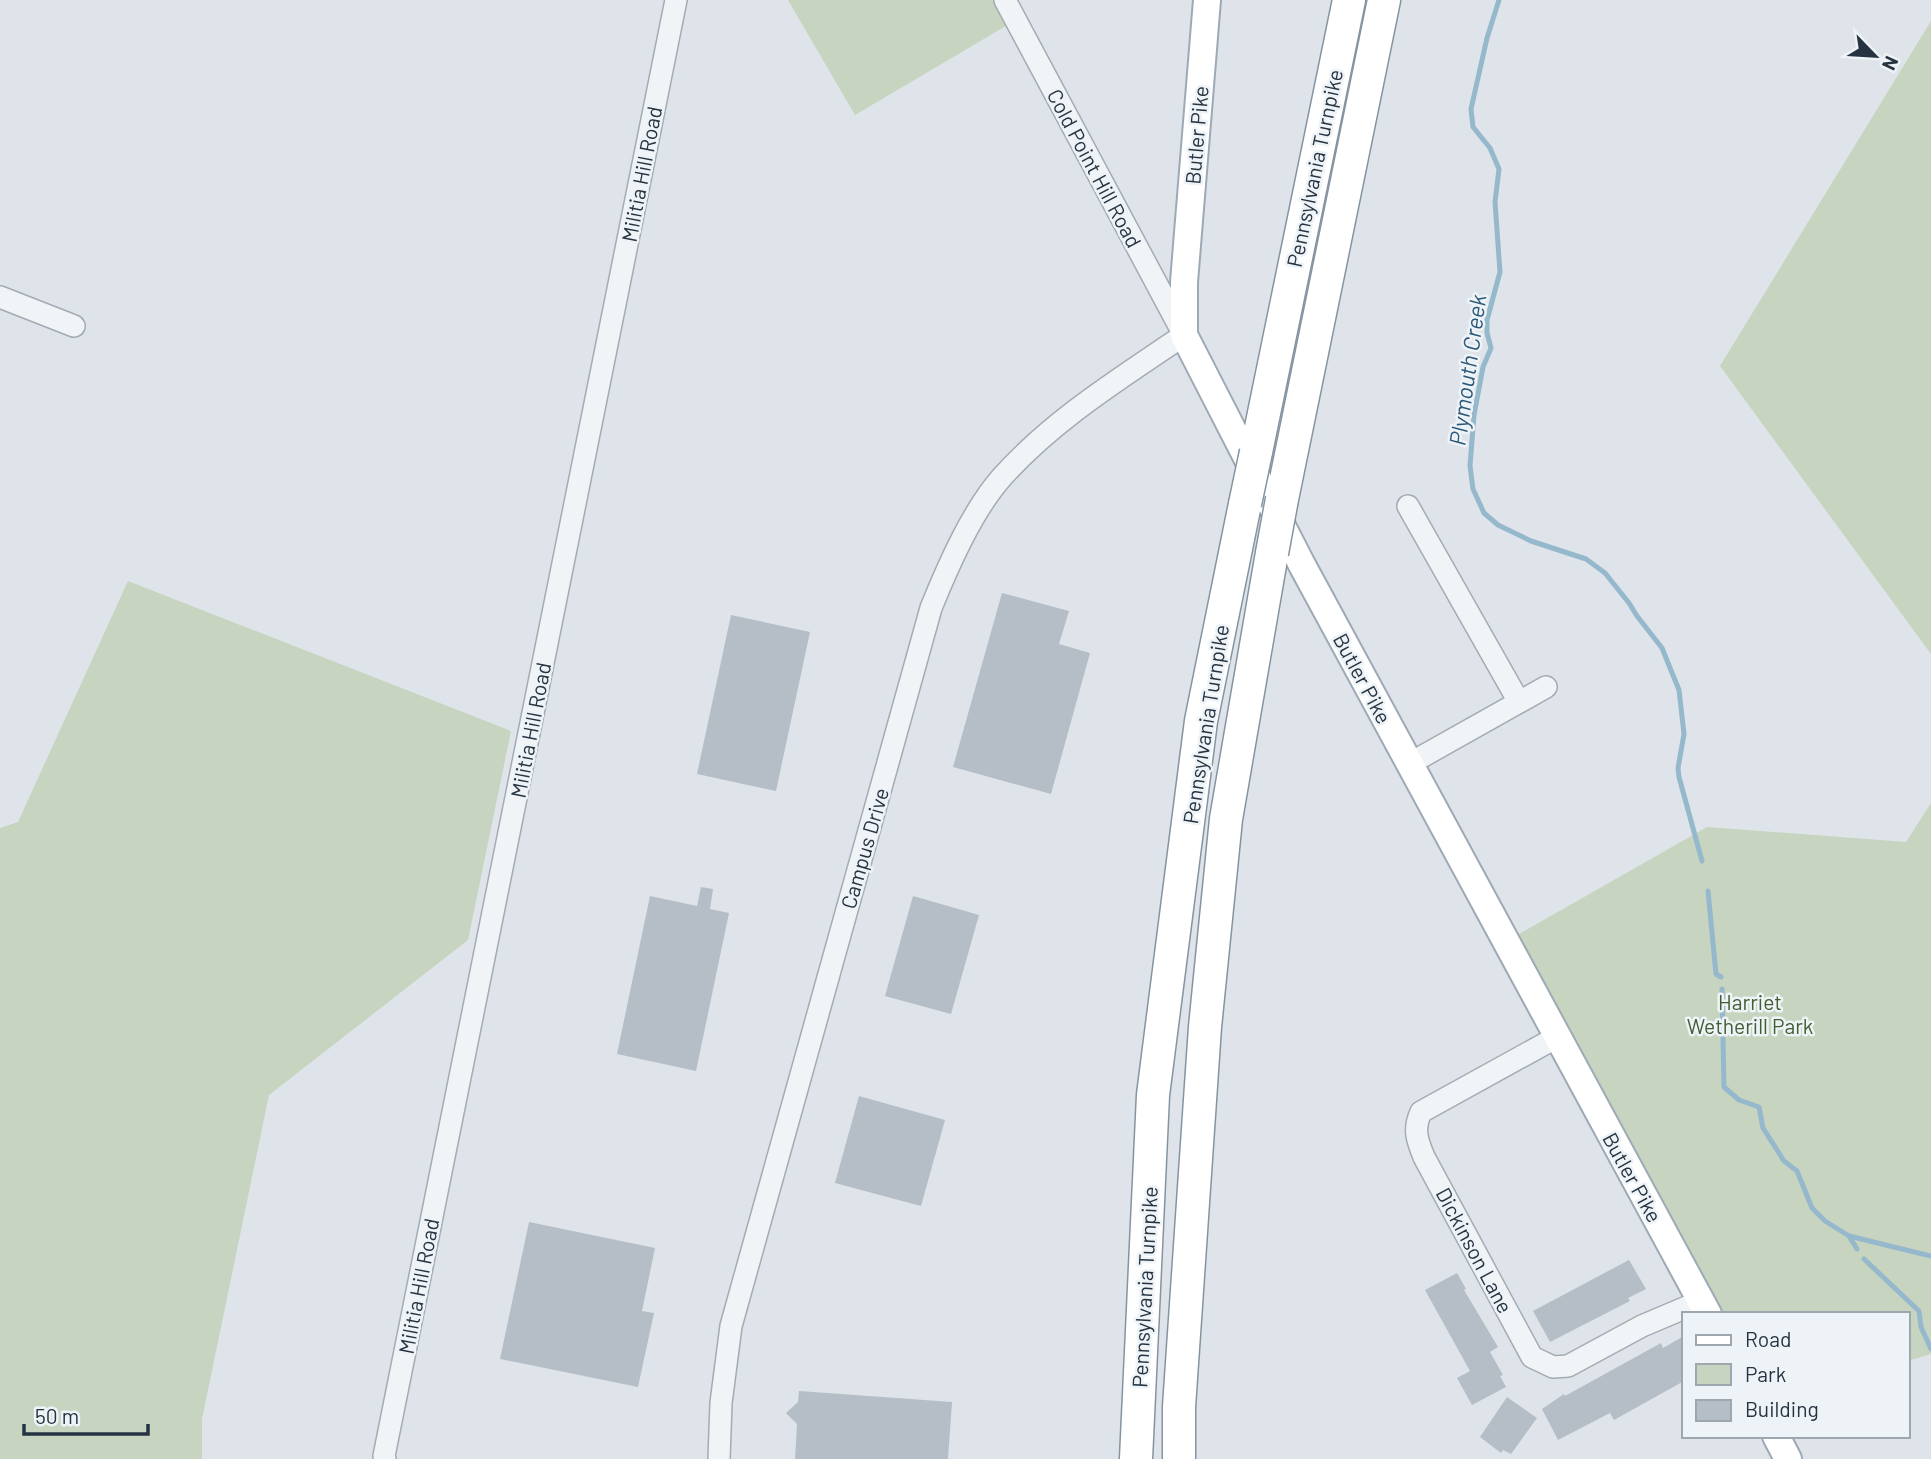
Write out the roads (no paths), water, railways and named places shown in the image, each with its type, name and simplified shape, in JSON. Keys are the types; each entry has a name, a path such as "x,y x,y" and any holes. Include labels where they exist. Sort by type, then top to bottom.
{"highway":[{"name":"Pennsylvania Turnpike","path":"1136,1459 1153,1095 1201,721 1349,0"},
{"name":"Pennsylvania Turnpike","path":"1179,1459 1179,1406 1204,1040 1226,819 1282,499 1384,0"}],"main road":[{"name":"Butler Pike","path":"1207,0 1184,282 1184,335 1302,565 1705,1307"},
{"path":"1777,1438 1788,1459"}],"street":[{"name":"Militia Hill Road","path":"385,1459 676,0"},
{"name":"Cold Point Hill Road","path":"1005,0 1184,335"},
{"path":"0,298 74,326"},
{"name":"Campus Drive","path":"719,1459 722,1391 732,1326 935,598 968,528 1001,478 1052,428 1184,335"},
{"path":"1408,506 1519,702"},
{"path":"1409,764 1546,687"},
{"name":"Dickinson Lane","path":"1557,1037 1421,1112 1415,1124 1417,1140 1424,1157 1532,1357 1553,1367 1568,1366 1642,1326 1682,1314"}],"waterway":[{"name":"Plymouth Creek","path":"1499,0 1487,38 1471,109 1473,127 1490,148 1499,169 1495,202 1500,272 1487,320 1491,348 1483,367 1474,415 1470,466 1473,489 1484,513 1498,525 1531,541 1586,559 1605,573 1662,648 1679,690 1684,734 1679,777 1702,861"},
{"name":"Plymouth Creek","path":"1708,891 1716,974 1721,977"},
{"name":"Plymouth Creek","path":"1722,989 1724,1087 1739,1100 1759,1107 1763,1128 1784,1161 1797,1171 1812,1208 1825,1221 1849,1236 1857,1249"},
{"path":"1849,1236 1931,1256"},
{"name":"Plymouth Creek","path":"1864,1259 1919,1311 1921,1327 1931,1349"}],"park label":[{"name":"Harriet Wetherill Park","path":"1750,1013"}]}
